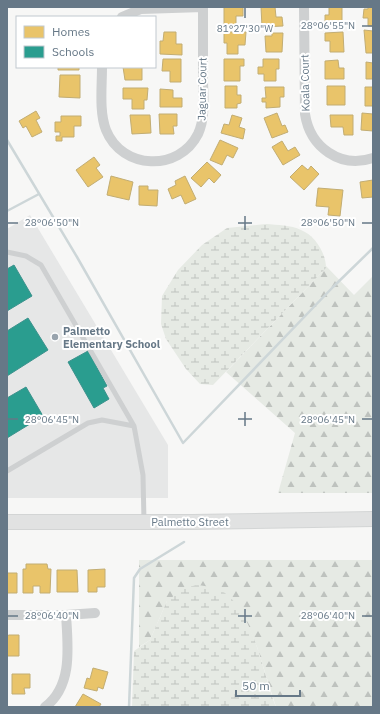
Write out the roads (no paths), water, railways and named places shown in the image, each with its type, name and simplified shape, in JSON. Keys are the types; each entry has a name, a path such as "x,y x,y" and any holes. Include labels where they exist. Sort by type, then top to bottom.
{"main road":[{"name":"Palmetto Street","path":"7,522 373,519"}],"street":[{"name":"Jaguar Court","path":"102,68 102,116 106,132 115,145 127,155 142,161 158,162 179,155 194,140 202,120 203,7 141,8 124,16"},
{"name":"Koala Court","path":"304,7 305,114 308,129 316,142 334,156 356,161 373,158"},
{"path":"7,615 66,615 95,613"},
{"path":"45,707 58,694 66,676 66,615"}],"lane":[{"path":"7,252 26,256 41,266 134,426 143,475 144,522"},
{"path":"7,471 88,423 102,420 134,426"}],"waterway":[{"path":"7,140 77,257 183,443 333,287 373,248"},
{"path":"7,211 39,194"},
{"path":"129,707 134,578 140,569 184,542"}],"place":[{"name":"Palmetto Elementary School","path":"55,337"}]}
